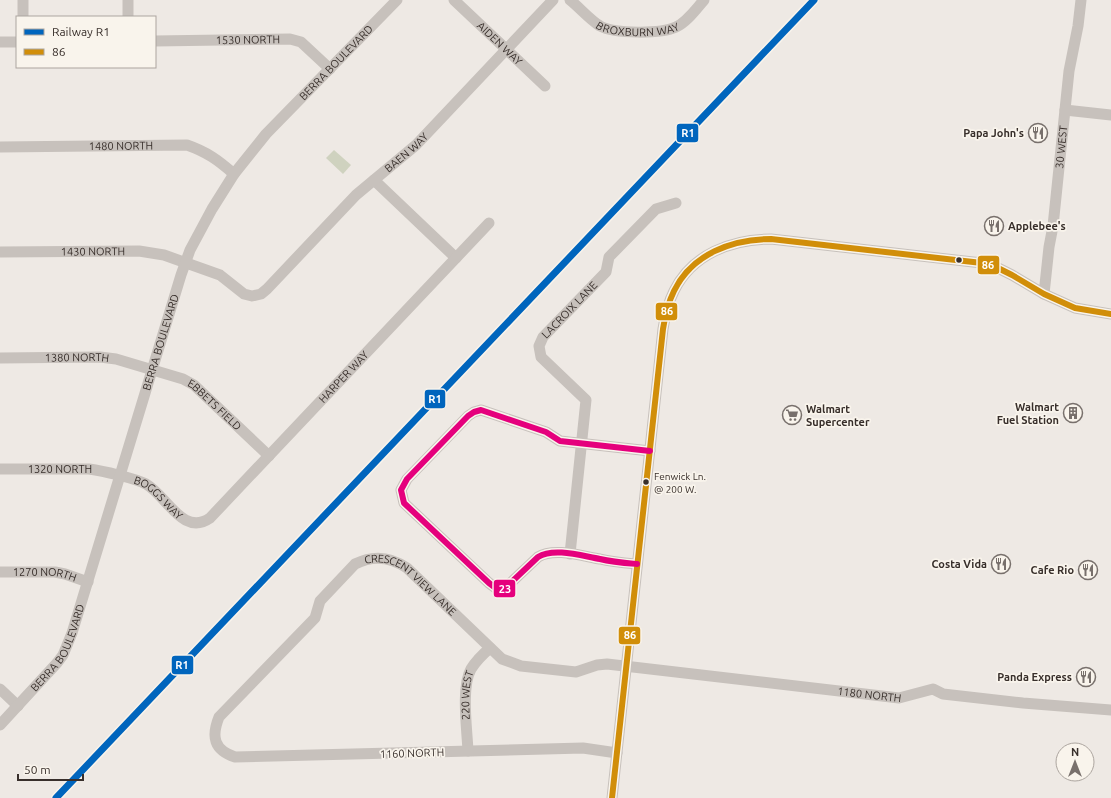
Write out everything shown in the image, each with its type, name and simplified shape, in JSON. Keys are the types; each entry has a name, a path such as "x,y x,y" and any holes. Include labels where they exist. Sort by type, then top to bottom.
{"street":[{"path":"23,0 23,16"},
{"path":"128,0 128,16"},
{"name":"BERRA BOULEVARD","path":"0,726 50,672 63,655 72,633 88,582 185,263 190,250 212,209 234,174 266,134 397,0"},
{"name":"AIDEN WAY","path":"454,0 545,86"},
{"name":"BAEN WAY","path":"252,296 261,294 267,289 356,195 416,145 553,0"},
{"name":"BROXBURN WAY","path":"570,0 601,26 618,32 670,30 684,22 704,0"},
{"name":"30 WEST","path":"1044,294 1049,247 1053,226 1069,71 1078,26 1081,0"},
{"name":"1530 NORTH","path":"156,41 290,39 301,42 330,69"},
{"path":"0,42 16,42"},
{"path":"1065,110 1111,115"},
{"name":"1480 NORTH","path":"0,147 187,145 204,151 234,174"},
{"path":"374,180 456,258"},
{"name":"LACROIX LANE","path":"570,554 586,400 541,357 539,346 543,337 606,272 609,257 619,246 656,209 676,203"},
{"name":"HARPER WAY","path":"194,524 203,523 210,518 489,223"},
{"path":"612,798 662,329 674,290 687,272 701,259 717,250 738,242 755,239 771,239 974,262 998,268 1044,294 1075,308 1111,314"},
{"name":"1430 NORTH","path":"0,252 139,251 164,255 220,276 228,281 238,291 252,296"},
{"name":"1380 NORTH","path":"0,358 100,357 116,359 152,369"},
{"name":"EBBETS FIELD","path":"152,369 183,379 194,385 269,456"},
{"path":"638,564 599,559 583,555 544,553 501,592 489,583 404,503 401,490 407,479 468,416 481,410 546,432 560,441 650,451"},
{"name":"1320 NORTH","path":"0,469 89,469 120,476"},
{"name":"BOGGS WAY","path":"120,476 148,486 187,522 194,524"},
{"name":"CRESCENT VIEW LANE","path":"215,739 215,727 219,717 315,618 320,601 355,564 376,558 389,559 402,564 407,568 502,659 521,666 576,672 597,665 607,664 626,667"},
{"name":"1270 NORTH","path":"0,572 55,572 88,582"},
{"name":"220 WEST","path":"468,751 467,679 475,663 490,648"},
{"name":"1180 NORTH","path":"626,667 899,698 933,689 943,694 1022,703 1064,705 1111,710"},
{"path":"0,689 18,706"},
{"name":"1160 NORTH","path":"215,739 219,747 226,754 236,758 583,748 617,753"}],"green space":[{"path":"334,150 351,165 343,174 326,158"}],"rail line":[{"name":"R1","path":"56,798 814,0"}],"transit line":[{"name":"86","path":"612,798 663,329 667,310 674,291 691,267 702,258 728,246 742,242 771,239 982,263 998,268 1044,294 1075,308 1111,314"},
{"name":"23","path":"637,564 609,561 560,552 545,554 538,557 501,592 489,583 404,503 401,490 407,479 468,416 481,410 546,432 560,441 650,451"}],"place":[{"name":"Papa John's","path":"1038,133"},
{"name":"Applebee's","path":"994,226"},
{"name":"Walmart Fuel Station","path":"1073,413"},
{"name":"Walmart Supercenter","path":"792,415"},
{"name":"Fenwick Ln. @ 200 W.","path":"646,482"},
{"name":"Costa Vida","path":"1001,564"},
{"name":"Cafe Rio","path":"1088,570"},
{"name":"Panda Express","path":"1086,677"}]}
